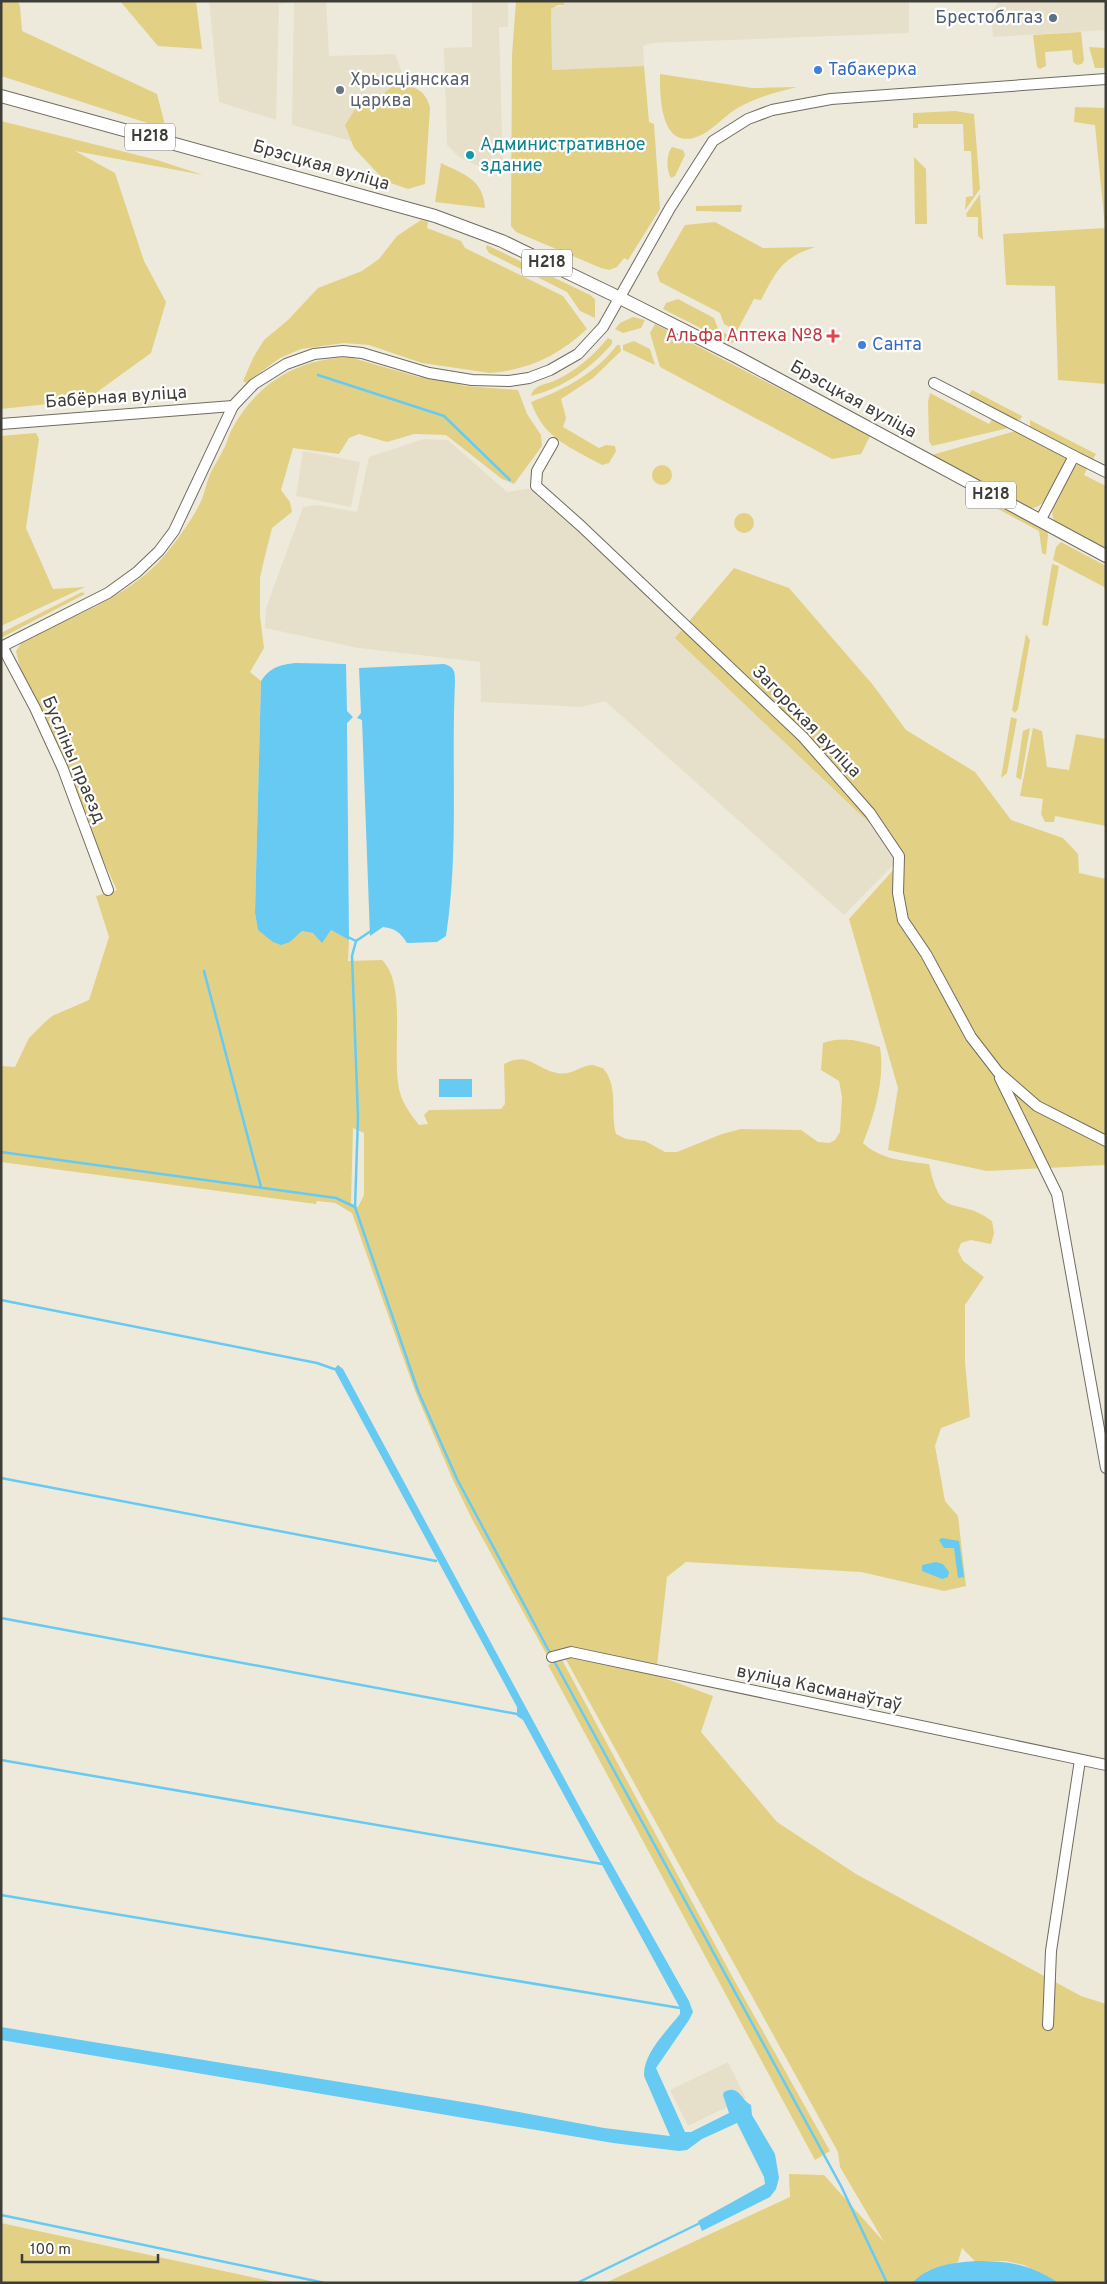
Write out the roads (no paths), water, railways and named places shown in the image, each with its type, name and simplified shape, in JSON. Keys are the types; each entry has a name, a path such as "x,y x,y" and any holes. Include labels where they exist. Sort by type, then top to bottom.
{"main road":[{"name":"Брэсцкая вуліца","path":"1,96 435,216 502,241 746,362 1106,556"}],"street":[{"path":"1,647 108,593 137,572 159,551 174,531 233,406 254,384 286,364 314,354 343,351 362,353 429,372 472,380 509,381 530,378 550,370 578,354 600,331 670,208 713,142 748,119 796,104 831,99 1106,79"},
{"path":"934,383 1106,472"},
{"name":"Бабёрная вуліца","path":"1,424 233,406"},
{"name":"Загорская вуліца","path":"553,443 537,471 536,486 581,526 804,737 876,821 899,856 898,893 903,920 926,954 971,1036 998,1072 1057,1194 1106,1468"},
{"path":"1040,521 1074,456"},
{"name":"Бусліны праезд","path":"1,647 35,708 63,769 108,890"},
{"name":"Загорская вуліца","path":"998,1072 1037,1106 1106,1142"},
{"name":"вуліца Касманаўтаў","path":"552,1657 570,1652 1106,1765"},
{"path":"1048,2025 1051,1950 1080,1760"}],"water":[{"path":"295,663 346,664 347,711 353,717 347,723 349,940 331,930 322,943 313,933 302,931 290,942 281,945 273,942 258,930 255,913 261,681 276,668"},
{"path":"444,664 452,668 455,678 454,842 446,936 437,942 407,943 397,932 383,927 370,936 362,720 357,718 361,713 359,668"},
{"path":"439,1079 472,1079 472,1097 439,1097"},
{"path":"338,1365 343,1369 583,1813 689,2001 693,2012 656,2068 685,2132 691,2132 729,2113 723,2095 724,2092 733,2090 739,2093 751,2105 752,2115 775,2154 779,2178 776,2189 770,2197 702,2231 698,2221 765,2184 764,2177 737,2123 702,2139 687,2150 679,2151 613,2143 1,2040 1,2027 481,2105 604,2128 670,2136 644,2076 647,2059 680,2014 680,2008 523,1720 517,1716 517,1707 334,1369"},
{"path":"942,1538 959,1541 964,1577 958,1578 954,1548 944,1548 939,1540"},
{"path":"936,1562 943,1564 949,1572 948,1577 942,1579 922,1571 922,1565"},
{"path":"975,2261 1019,2265 1059,2283 912,2283 926,2272 941,2266"}],"waterway":[{"path":"318,375 444,416 510,480"},
{"path":"371,931 356,941 352,956 358,1117 355,1207 418,1391 457,1479 551,1655"},
{"path":"346,936 356,941"},
{"path":"204,971 261,1187"},
{"path":"1,1152 336,1198 355,1207"},
{"path":"1,1300 317,1363 334,1369"},
{"path":"1,1478 436,1561"},
{"path":"1,1618 517,1714"},
{"path":"553,1659 841,2186 887,2283"},
{"path":"1,1760 602,1864"},
{"path":"1,1895 680,2008"},
{"path":"1,2215 325,2283"},
{"path":"577,2283 700,2223"}],"place":[{"name":"Брестоблгаз","path":"1053,18"},
{"name":"Табакерка","path":"818,70"},
{"name":"Хрысціянская царква","path":"340,90"},
{"name":"Административное здание","path":"470,155"},
{"name":"Альфа Аптека №8","path":"833,336"},
{"name":"Санта","path":"862,345"}]}
